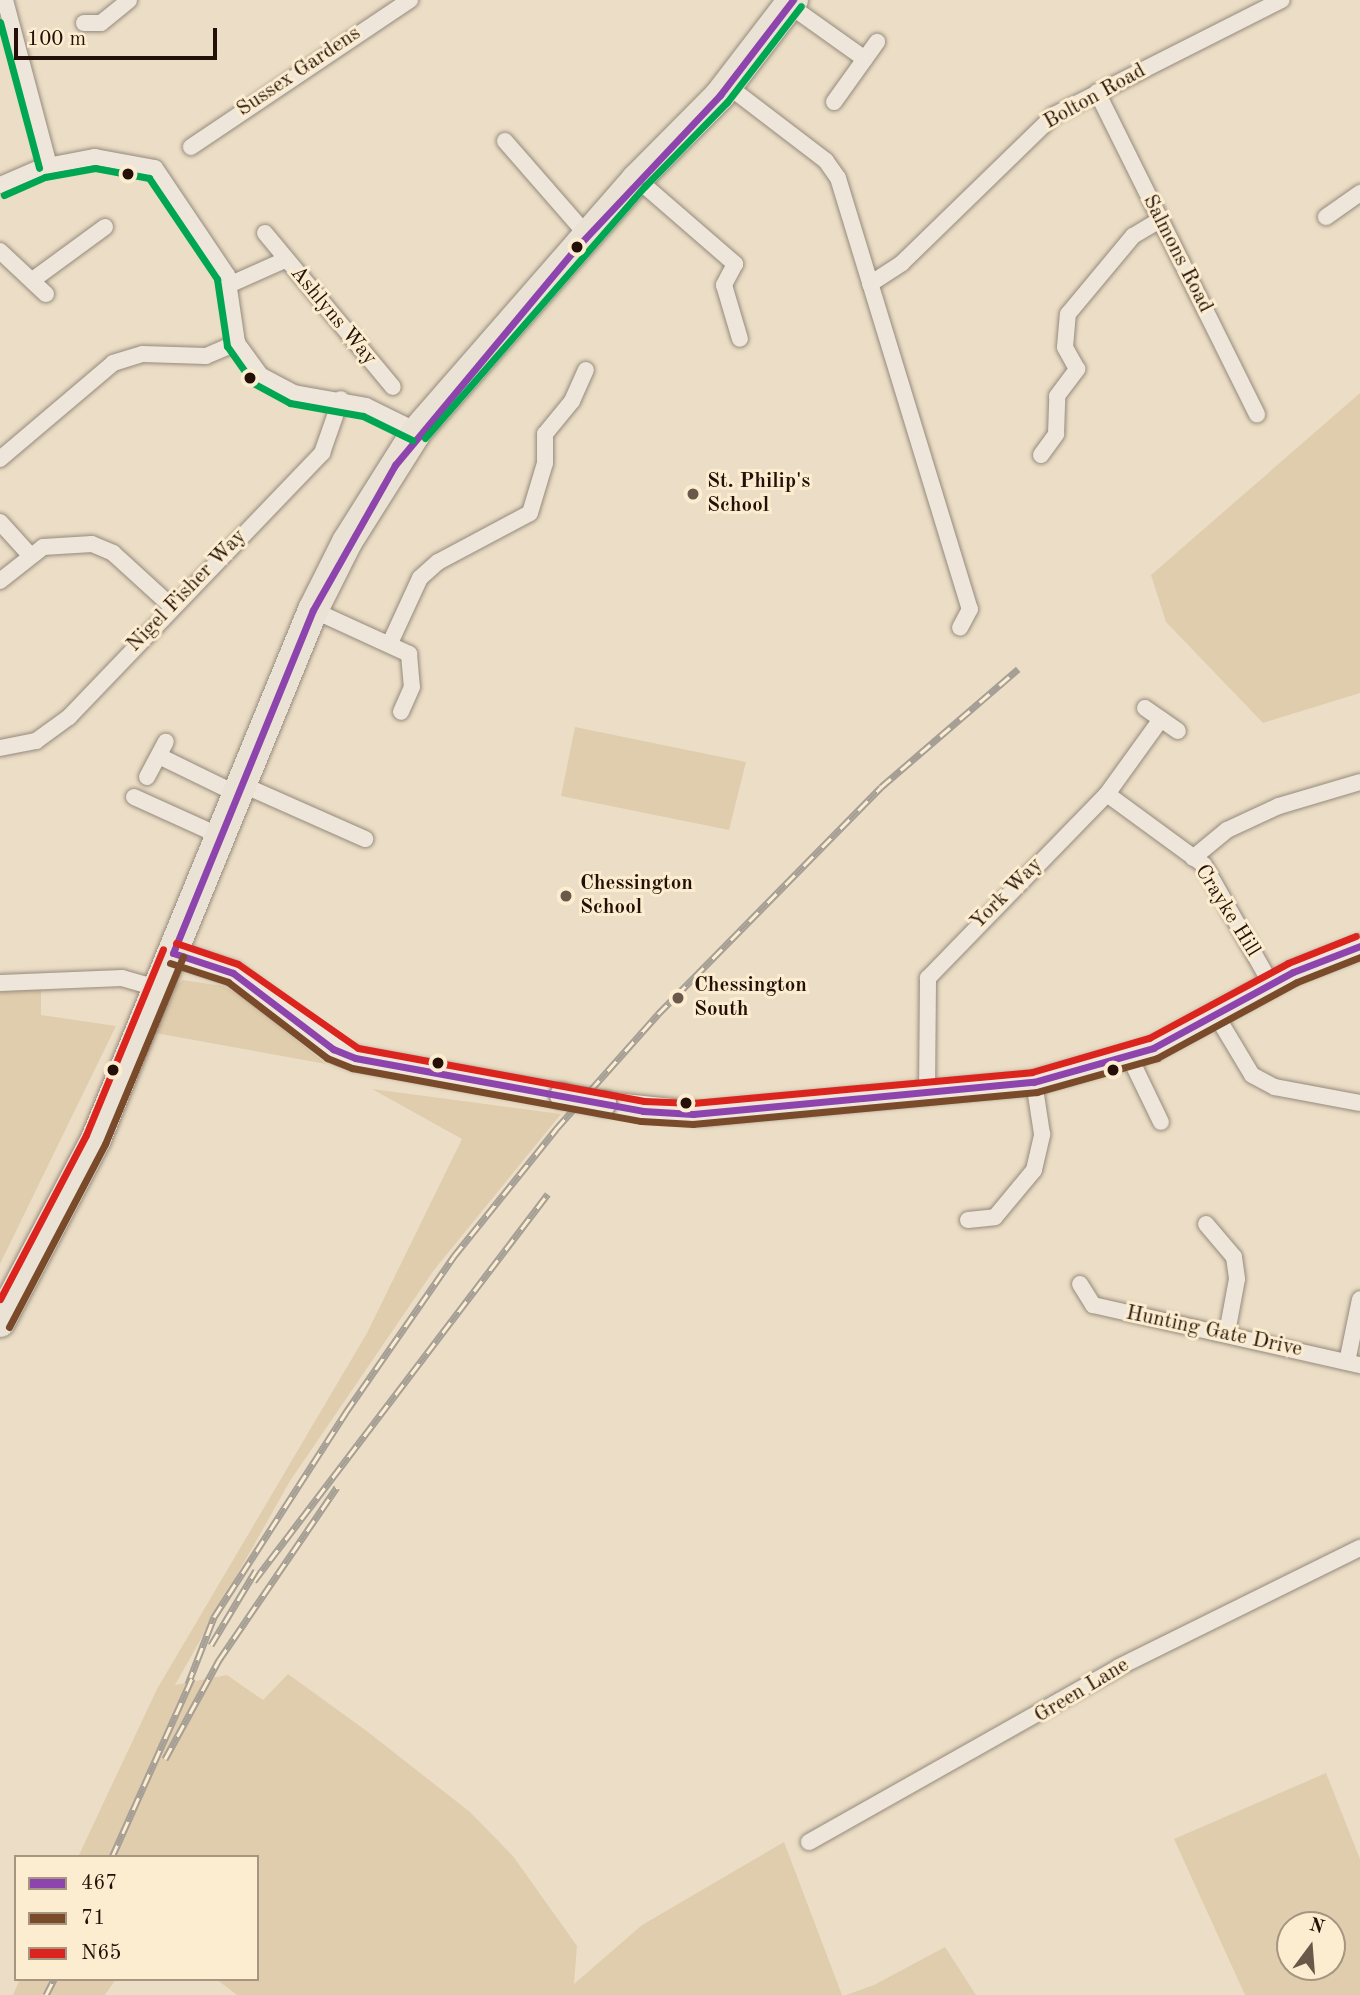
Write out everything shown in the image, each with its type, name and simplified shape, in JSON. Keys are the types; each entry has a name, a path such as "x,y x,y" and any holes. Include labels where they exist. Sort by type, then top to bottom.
{"highway":[{"path":"0,1322 96,1139 313,610 417,430 637,179 728,86 791,3"}],"street":[{"path":"5,0 49,165"},
{"path":"84,23 101,23 129,0"},
{"name":"Bolton Road","path":"870,284 902,263 1054,114 1282,0"},
{"name":"Sussex Gardens","path":"191,147 408,1"},
{"path":"791,3 866,59"},
{"path":"834,102 877,42"},
{"path":"728,86 834,169 970,609 960,628"},
{"name":"Salmons Road","path":"1097,92 1257,415"},
{"path":"505,141 587,235"},
{"path":"0,185 49,165 95,157 156,168 231,284 237,342 251,366 278,387 341,399 417,430"},
{"path":"637,179 735,264 724,285 740,339"},
{"path":"1326,217 1360,193"},
{"path":"1041,455 1056,434 1057,397 1077,369 1065,347 1068,314 1133,236 1160,220"},
{"path":"34,279 105,227"},
{"name":"Ashlyns Way","path":"265,233 284,249 378,376 393,387"},
{"name":"Ashlyns Way","path":"231,284 284,249"},
{"path":"0,251 34,279 46,294"},
{"path":"0,459 113,363 143,354 206,356 237,342"},
{"path":"391,641 420,578 438,562 530,513 545,463 545,434 572,401 586,370"},
{"name":"Nigel Fisher Way","path":"0,748 36,741 69,717 170,606 322,453 341,399"},
{"path":"0,522 30,555"},
{"path":"0,581 30,555 58,544 92,544 113,553 170,606"},
{"path":"313,610 391,641 412,662 401,712"},
{"path":"1145,708 1178,732"},
{"name":"York Way","path":"927,1095 928,978 1107,794 1161,719"},
{"path":"148,777 162,749 239,789 365,839"},
{"path":"1194,858 1227,830 1279,806 1360,782"},
{"name":"Crayke Hill","path":"1107,794 1194,858 1271,984"},
{"path":"134,797 220,836"},
{"path":"173,953 233,973 333,1049 355,1058 604,1103 693,1114 927,1095 1034,1082 1130,1058 1271,984 1358,953"},
{"path":"0,984 122,978 158,988"},
{"path":"1216,1015 1252,1075 1275,1087 1360,1103"},
{"path":"1130,1058 1161,1122"},
{"path":"968,1220 995,1217 1031,1176 1042,1134 1034,1082"},
{"path":"1206,1224 1234,1256 1237,1279 1227,1333"},
{"name":"Hunting Gate Drive","path":"1080,1284 1093,1305 1354,1363"},
{"path":"1354,1363 1360,1299"},
{"name":"Green Lane","path":"809,1842 1119,1667 1360,1548"}],"shaded area":[{"path":"1360,393 1360,693 1263,723 1166,622 1151,575"},
{"path":"575,727 746,762 729,830 561,796"},
{"path":"183,980 223,986 245,998 326,1064 155,1033 172,988"},
{"path":"41,987 41,1015 116,1026 0,1264 0,992"},
{"path":"372,1089 561,1114 434,1270 290,1481 175,1685 227,1675 263,1700 288,1674 368,1732 470,1812 513,1856 577,1946 574,1984 642,1925 784,1842 842,1995 237,1995 219,1981 259,1981 259,1855 79,1855 157,1689 367,1333 462,1139"},
{"path":"1326,1773 1360,1859 1360,1995 1245,1995 1174,1839"},
{"path":"945,1947 976,1995 846,1995 874,1985"},
{"path":"19,1981 115,1981 105,1995 13,1995"}],"railway":[{"path":"188,1684 214,1617 346,1412 454,1256 556,1129 658,1014 881,787 1018,669"},
{"path":"254,1581 548,1194"},
{"path":"165,1759 219,1660 337,1487"},
{"path":"211,1645 256,1570"},
{"path":"113,1855 192,1678"},
{"path":"46,1995 53,1981"}],"transit line":[{"name":"467","path":"173,953 313,610 395,465 576,248 720,95 793,0"},
{"path":"425,438 645,186 727,102 801,6"},
{"path":"0,22 39,168"},
{"path":"4,195 45,177 95,168 149,178 217,279 227,346 253,383 290,403 363,416 412,440"},
{"name":"N65","path":"176,943 238,964 358,1048 644,1101 693,1103 1032,1072 1149,1038 1288,963 1356,936"},
{"name":"467","path":"173,953 233,973 333,1049 355,1058 643,1111 693,1114 1034,1082 1153,1048 1293,972 1360,946"},
{"name":"N65","path":"0,1299 86,1135 163,949"},
{"name":"71","path":"9,1327 105,1144 183,957"},
{"name":"71","path":"170,963 228,982 327,1058 352,1068 641,1121 693,1124 1037,1092 1157,1058 1297,982 1360,957"}],"place":[{"name":"St. Philip's School","path":"693,494"},
{"name":"Chessington School","path":"566,896"},
{"name":"Chessington South","path":"678,998"}]}
